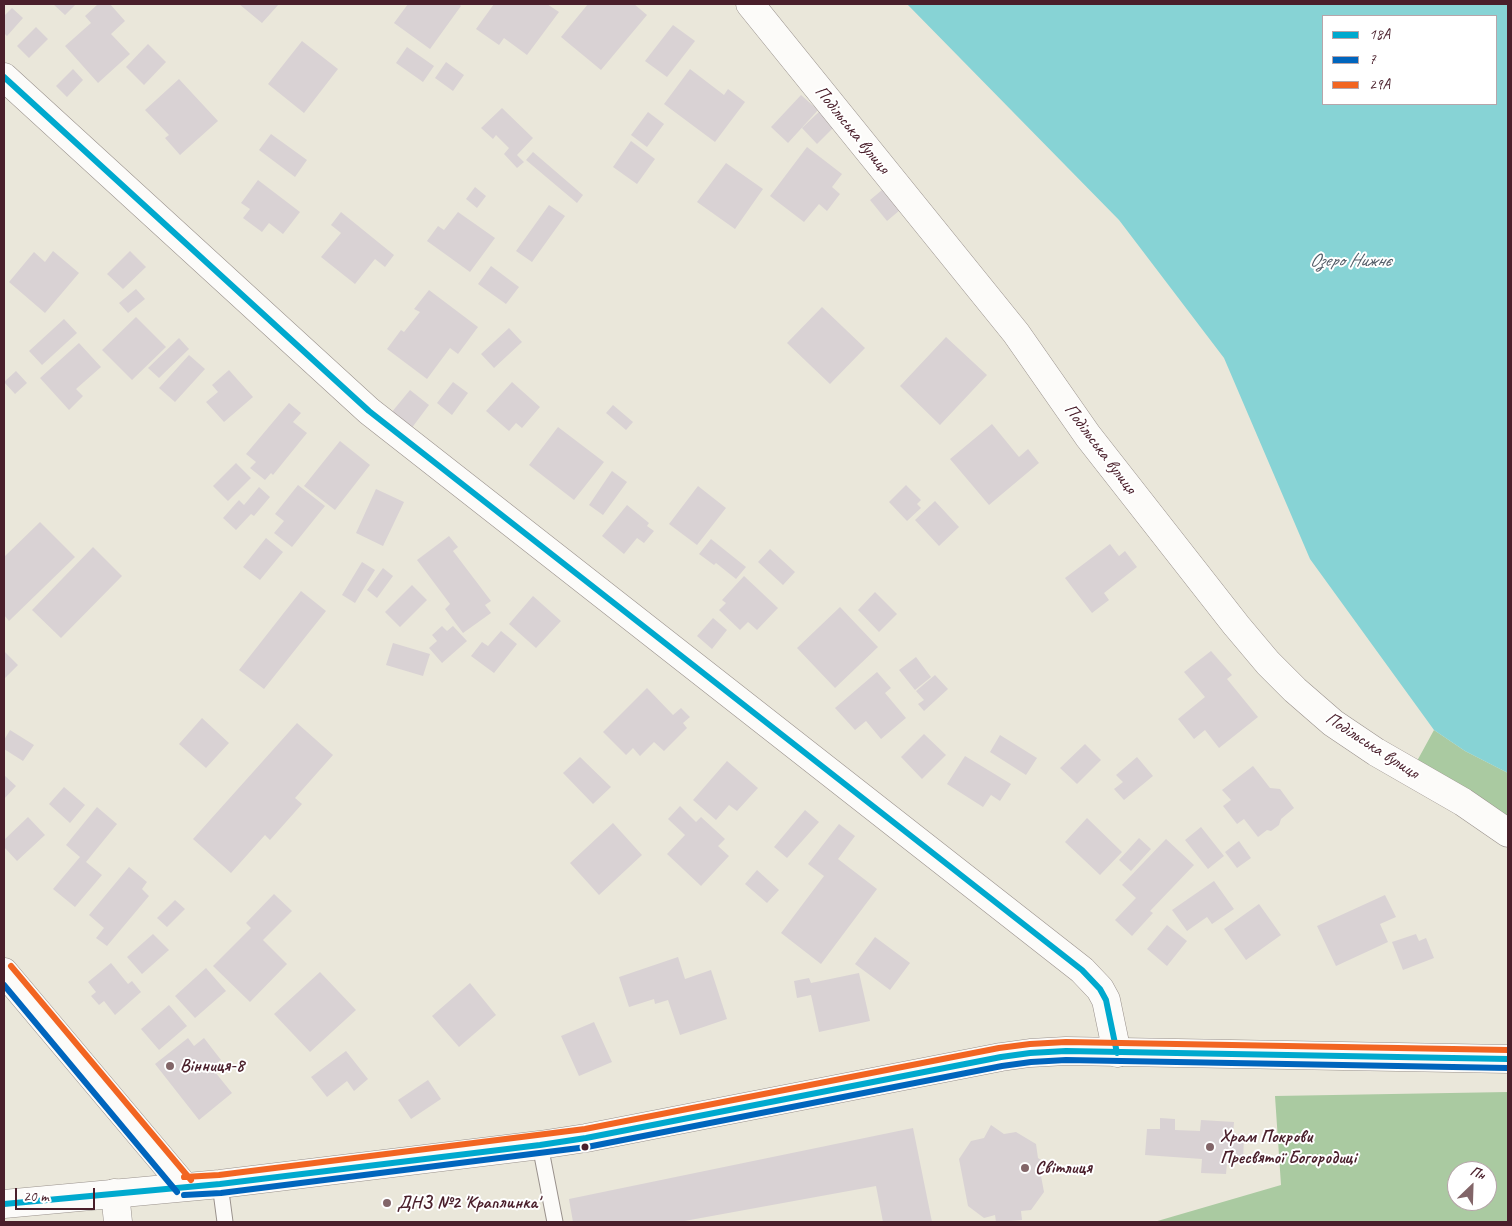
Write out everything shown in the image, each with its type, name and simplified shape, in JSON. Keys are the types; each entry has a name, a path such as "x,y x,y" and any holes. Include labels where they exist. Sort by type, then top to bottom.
{"street":[{"name":"Подільська вулиця","path":"750,4 1016,333 1088,436 1268,663 1312,706 1346,732 1463,802 1508,833"},
{"path":"4,77 369,411 1082,970 1100,989 1106,1000 1117,1053"},
{"path":"4,972 184,1186"},
{"path":"4,1204 220,1184 540,1145 586,1138 1002,1057 1049,1052 1508,1059"},
{"path":"115,1193 118,1222"}],"lane":[{"path":"540,1145 555,1222"},
{"path":"220,1184 225,1222"}],"green space":[{"path":"1434,730 1465,751 1508,773 1508,833 1411,772"},
{"path":"1508,1092 1508,1222 1154,1222 1281,1185 1275,1096"}],"water":[{"name":"Озеро Нижнє","path":"907,4 1508,4 1508,773 1465,751 1434,730 1310,559 1224,358 1119,220"}],"building":[{"path":"53,4 76,4 65,15"},
{"path":"98,4 110,4 125,21 111,34 130,54 98,83 65,46 91,23 85,16"},
{"path":"239,4 279,4 262,23"},
{"path":"408,4 459,4 461,6 430,49 394,23"},
{"path":"494,4 547,4 559,12 527,55 504,38 499,45 476,29"},
{"path":"588,4 634,4 647,15 601,70 561,37"},
{"path":"12,8 23,18 7,36 4,33 4,16"},
{"path":"673,25 695,41 667,77 645,61"},
{"path":"36,27 48,39 29,58 17,46"},
{"path":"302,41 338,69 304,113 268,84"},
{"path":"148,44 166,62 144,85 126,67"},
{"path":"407,47 434,66 423,82 396,63"},
{"path":"446,62 464,75 453,91 435,78"},
{"path":"73,69 83,80 67,97 56,86"},
{"path":"690,69 724,95 728,89 745,102 715,142 664,104"},
{"path":"179,79 218,121 180,155 165,138 169,135 145,110"},
{"path":"801,95 818,110 788,143 771,127"},
{"path":"502,108 533,138 517,155 524,162 517,168 504,154 509,148 496,135 493,139 481,128"},
{"path":"821,110 836,125 817,144 802,128"},
{"path":"648,112 664,124 647,147 631,135"},
{"path":"271,134 307,160 295,177 259,150"},
{"path":"631,141 655,159 637,184 613,167"},
{"path":"807,147 842,174 832,187 840,194 827,211 819,204 804,222 770,196"},
{"path":"533,152 583,195 577,203 526,160"},
{"path":"726,163 763,189 735,229 697,202"},
{"path":"258,180 300,212 283,234 269,223 262,232 243,218 250,209 241,203"},
{"path":"475,187 486,196 477,208 466,199"},
{"path":"882,190 900,210 887,221 870,200"},
{"path":"549,205 565,216 532,262 516,251"},
{"path":"341,212 394,255 385,267 375,259 355,284 321,257 341,233 331,225"},
{"path":"458,212 495,238 470,272 427,241 438,226 444,230"},
{"path":"53,251 79,273 45,313 9,282 34,252 45,262"},
{"path":"130,251 146,267 123,289 107,274"},
{"path":"491,266 519,287 506,304 478,284"},
{"path":"136,289 145,299 128,313 119,303"},
{"path":"429,290 478,327 458,354 450,348 427,379 387,349 401,330 404,332 420,312 414,309"},
{"path":"822,307 865,348 830,384 787,343"},
{"path":"136,317 166,347 132,380 102,350"},
{"path":"64,319 77,333 42,365 29,351"},
{"path":"509,328 522,342 494,368 481,354"},
{"path":"946,337 987,375 940,425 900,386"},
{"path":"179,338 189,349 159,378 148,368"},
{"path":"79,343 101,367 76,389 83,396 69,410 40,378"},
{"path":"189,355 205,369 175,402 159,388"},
{"path":"229,370 253,397 224,422 206,402 218,392 212,385"},
{"path":"16,371 27,383 15,394 4,382"},
{"path":"453,382 468,393 452,415 437,403"},
{"path":"512,382 540,407 522,428 516,423 509,431 486,411"},
{"path":"410,390 429,405 411,429 391,413"},
{"path":"289,403 301,413 293,422 307,433 273,475 271,473 265,480 250,468 256,462 246,454"},
{"path":"613,405 633,422 626,430 606,413"},
{"path":"992,424 1019,457 1028,449 1039,463 989,505 950,459"},
{"path":"558,427 604,462 574,500 529,465"},
{"path":"340,441 370,465 335,510 304,486"},
{"path":"236,463 251,478 228,501 213,486"},
{"path":"612,471 627,482 603,515 589,505"},
{"path":"298,485 325,506 292,547 274,533 284,521 275,514"},
{"path":"906,485 921,500 917,504 921,508 907,521 889,502"},
{"path":"698,486 726,508 697,545 669,524"},
{"path":"259,487 270,497 254,516 251,514 236,530 223,518 239,500 244,505"},
{"path":"376,489 404,502 383,546 356,533"},
{"path":"935,501 959,527 939,546 915,520"},
{"path":"627,505 649,523 647,526 654,531 644,543 637,538 624,554 602,536"},
{"path":"40,522 75,557 9,621 4,615 4,557"},
{"path":"449,536 458,547 453,551 491,601 485,605 491,613 463,633 445,609 450,604 417,560"},
{"path":"266,538 283,552 260,580 243,567"},
{"path":"711,539 746,567 736,579 716,563 714,565 699,554"},
{"path":"1110,544 1119,556 1125,551 1137,567 1104,593 1109,600 1092,613 1065,578"},
{"path":"93,547 122,576 61,638 32,610"},
{"path":"770,549 795,572 783,585 758,562"},
{"path":"362,562 375,570 355,603 342,595"},
{"path":"383,568 393,576 377,598 367,590"},
{"path":"744,576 778,608 757,630 748,622 740,630 719,610 726,603 722,600"},
{"path":"412,585 427,600 400,627 385,612"},
{"path":"301,591 326,611 264,689 239,670"},
{"path":"875,592 897,614 879,632 858,610"},
{"path":"533,596 561,621 536,648 509,624"},
{"path":"840,607 878,647 835,688 797,648"},
{"path":"713,618 727,630 712,649 697,636"},
{"path":"442,626 447,631 453,626 467,641 442,663 429,648 437,641 432,635"},
{"path":"501,631 517,644 494,673 471,656 482,642 488,646"},
{"path":"393,643 430,654 423,676 386,665"},
{"path":"4,651 18,665 4,679"},
{"path":"1211,651 1232,675 1227,679 1258,717 1219,748 1205,730 1194,739 1178,719 1205,697 1184,672"},
{"path":"916,657 931,677 915,690 899,670"},
{"path":"877,672 891,688 885,693 906,718 881,739 866,721 855,730 835,708"},
{"path":"935,675 948,689 924,711 918,704 924,700 916,691"},
{"path":"647,688 673,715 681,708 690,717 683,723 687,728 664,751 654,742 640,756 633,748 626,755 603,732"},
{"path":"202,718 229,743 206,768 179,744"},
{"path":"297,723 333,755 295,798 302,804 270,840 265,835 231,873 193,839"},
{"path":"10,730 34,745 23,761 4,749 4,740"},
{"path":"924,734 946,755 922,779 901,757"},
{"path":"1000,735 1037,758 1026,775 990,752"},
{"path":"1085,744 1101,760 1077,784 1060,768"},
{"path":"965,756 1011,784 1000,801 991,795 983,807 947,784"},
{"path":"580,757 611,787 593,804 563,773"},
{"path":"1137,757 1153,776 1124,800 1114,789 1123,782 1116,775"},
{"path":"727,761 758,788 737,811 729,805 716,820 693,800"},
{"path":"1253,766 1270,788 1280,789 1294,808 1281,819 1279,825 1271,831 1267,830 1258,837 1244,819 1237,824 1223,806 1231,800 1222,790"},
{"path":"4,775 16,786 4,799"},
{"path":"64,787 85,805 70,823 49,804"},
{"path":"680,806 696,822 701,817 725,839 718,846 729,856 701,886 667,854 685,835 668,819"},
{"path":"97,807 117,824 86,862 102,875 75,907 53,889 80,857 66,845"},
{"path":"805,810 819,822 787,858 774,847"},
{"path":"28,817 45,835 17,861 4,847 4,840"},
{"path":"1087,818 1122,852 1100,875 1065,842"},
{"path":"613,823 642,855 599,895 570,863"},
{"path":"839,824 855,836 838,859 877,889 821,964 781,933 824,876 808,864"},
{"path":"1201,827 1224,856 1208,869 1185,840"},
{"path":"1139,838 1151,849 1131,871 1119,860"},
{"path":"1166,839 1194,865 1150,911 1153,913 1132,936 1115,920 1136,898 1122,885"},
{"path":"1239,841 1251,858 1237,868 1225,852"},
{"path":"129,867 147,882 142,889 149,896 107,946 96,938 104,928 89,915"},
{"path":"757,870 779,890 767,903 745,884"},
{"path":"1214,881 1234,909 1212,924 1207,917 1187,931 1172,910"},
{"path":"274,894 292,911 263,940 287,964 250,1002 213,966 251,928 246,923"},
{"path":"1385,895 1396,917 1380,924 1388,942 1336,966 1317,926"},
{"path":"175,900 185,909 167,927 157,918"},
{"path":"1259,904 1281,935 1246,960 1224,929"},
{"path":"1167,925 1187,941 1167,966 1147,949"},
{"path":"153,934 169,950 142,974 127,957"},
{"path":"1416,934 1419,941 1426,938 1434,958 1403,970 1392,942"},
{"path":"875,937 910,963 890,990 855,964"},
{"path":"678,957 685,979 711,970 727,1019 680,1035 668,1000 655,1004 654,999 629,1007 619,977"},
{"path":"111,963 128,984 132,981 141,992 115,1015 104,1001 99,1005 91,996 96,992 88,982"},
{"path":"206,968 226,991 195,1018 175,996"},
{"path":"320,972 356,1010 310,1052 274,1014"},
{"path":"859,973 870,1021 819,1032 811,995 797,998 794,981 809,978 811,983"},
{"path":"470,983 496,1015 459,1047 432,1016"},
{"path":"169,1005 187,1026 159,1050 141,1029"},
{"path":"594,1022 612,1062 579,1076 561,1036"},
{"path":"188,1038 194,1046 204,1038 221,1060 211,1067 232,1093 199,1120 155,1064"},
{"path":"346,1051 368,1079 354,1091 347,1081 327,1097 311,1077"},
{"path":"428,1080 441,1099 411,1119 398,1100"},
{"path":"1160,1118 1175,1119 1175,1130 1200,1131 1201,1120 1234,1122 1233,1134 1244,1135 1243,1164 1227,1163 1226,1174 1201,1173 1202,1159 1145,1155 1147,1129 1160,1129"},
{"path":"991,1125 1004,1134 1016,1132 1036,1144 1038,1158 1049,1165 1041,1176 1044,1192 1031,1210 1021,1211 1022,1220 996,1222 995,1215 984,1218 968,1206 959,1159 971,1141 984,1138"},
{"path":"913,1128 932,1222 883,1222 876,1186 679,1222 573,1222 569,1199"}],"transit line":[{"name":"18А","path":"4,77 369,411 1082,970 1100,989 1106,1000 1117,1053"},
{"name":"29А","path":"11,966 191,1180"},
{"name":"7","path":"4,985 177,1192"},
{"name":"29А","path":"184,1177 219,1175 585,1129 999,1048 1030,1044 1066,1042 1508,1050"},
{"name":"18А","path":"4,1204 220,1184 540,1145 586,1138 1001,1057 1030,1053 1066,1051 1508,1059"},
{"name":"7","path":"184,1195 221,1193 587,1147 1002,1066 1031,1062 1066,1060 1508,1068"}],"place":[{"name":"Вінниця-8","path":"170,1066"},
{"name":"Храм Покрови Пресвятої Богородиці","path":"1210,1147"},
{"name":"Світлиця","path":"1025,1168"},
{"name":"ДНЗ №2 'Краплинка'","path":"387,1203"}]}
